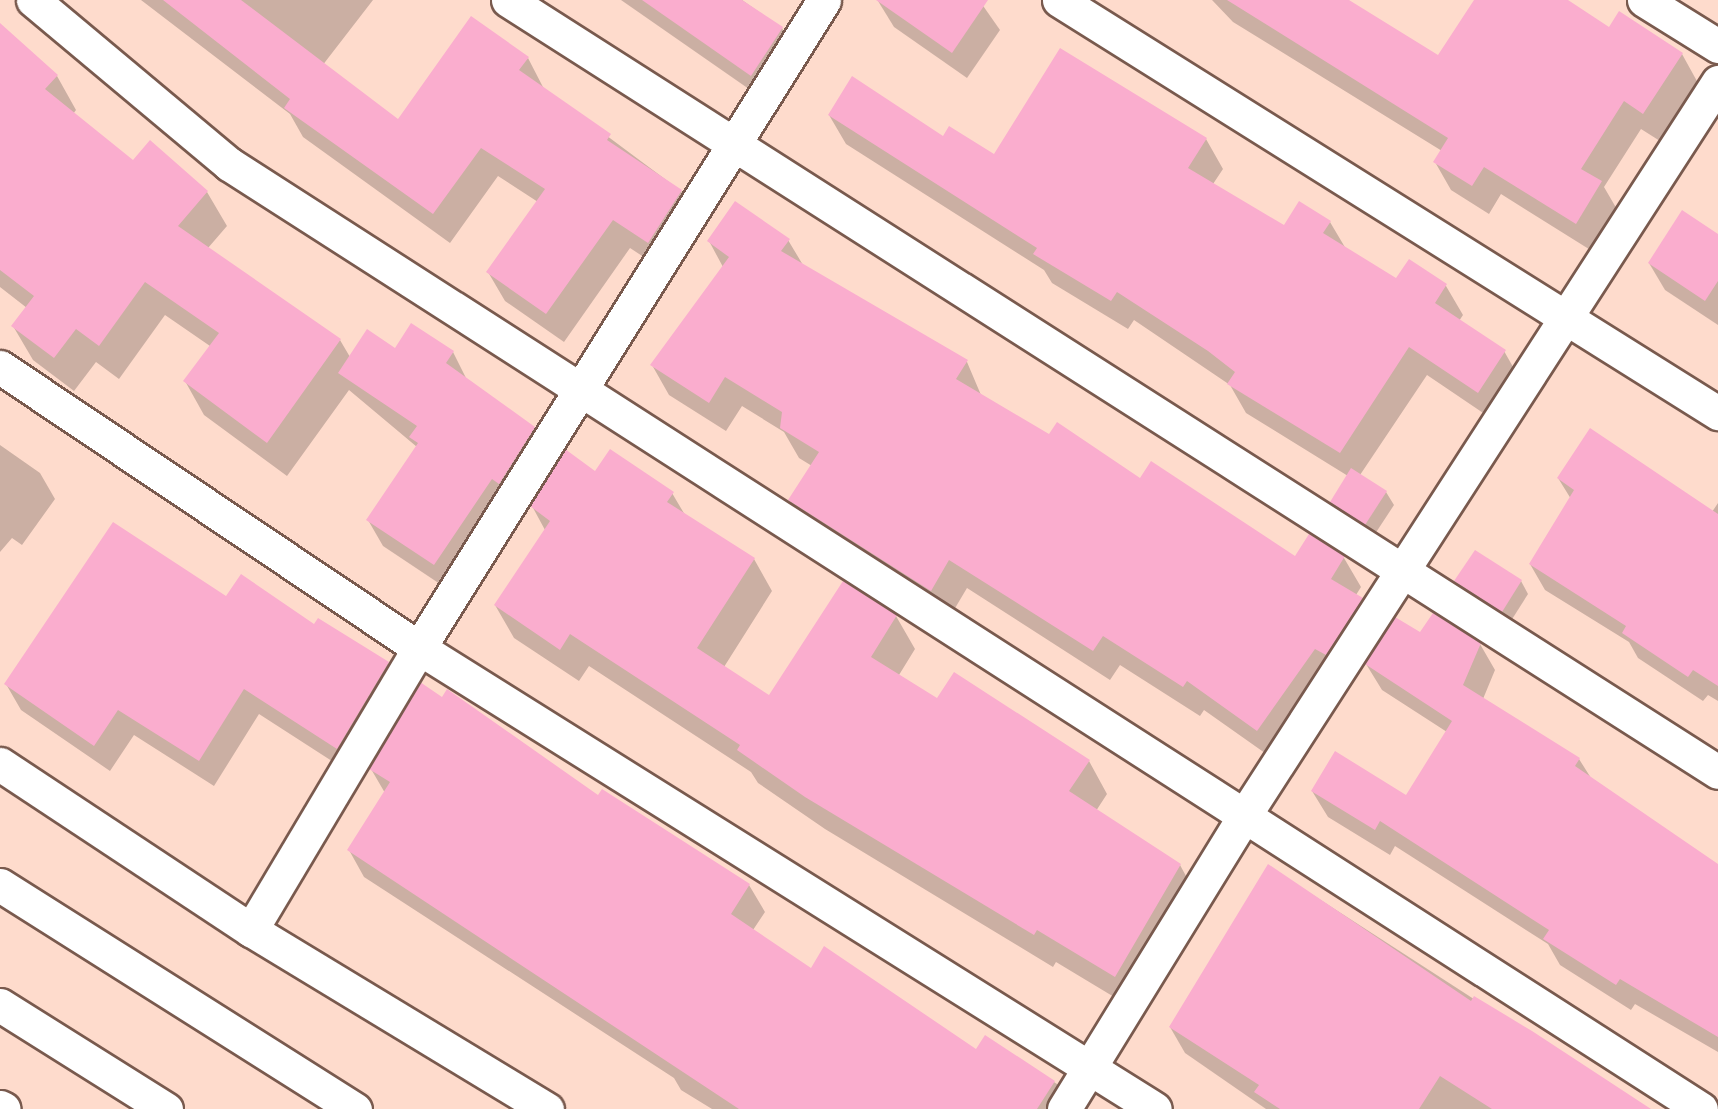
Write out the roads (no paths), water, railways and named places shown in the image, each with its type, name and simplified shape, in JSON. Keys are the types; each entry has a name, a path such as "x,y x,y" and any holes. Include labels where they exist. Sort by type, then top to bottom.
{"street":[{"path":"33,0 229,165 578,391 1701,1109"},
{"path":"508,0 1406,570 1718,772"},
{"path":"251,930 419,648 824,0"},
{"path":"1059,0 1718,413"},
{"path":"1644,0 1718,46"},
{"path":"1064,1109 1244,816 1406,570 1718,82"},
{"path":"0,367 419,648 1155,1109"},
{"path":"0,764 251,930 547,1109"},
{"path":"0,885 355,1109"},
{"path":"0,1005 166,1109"}]}
